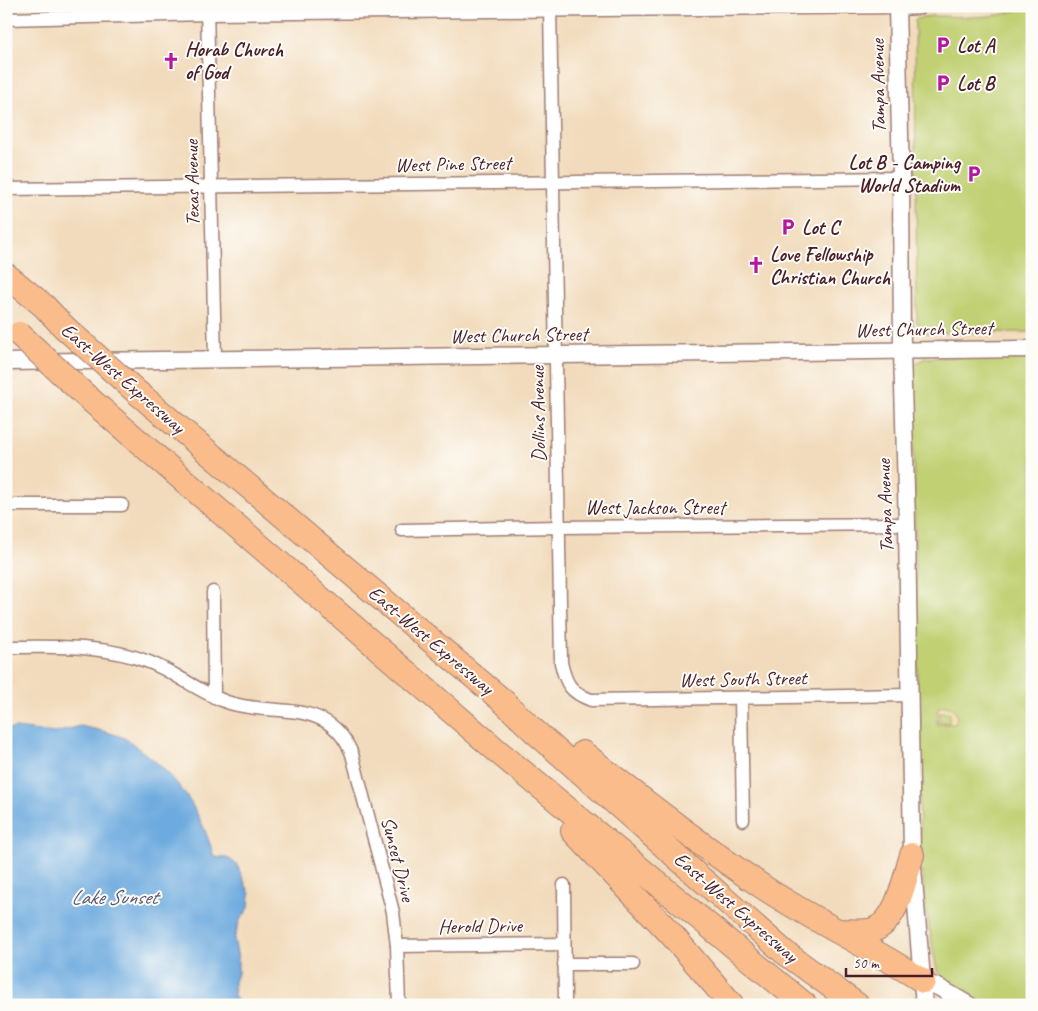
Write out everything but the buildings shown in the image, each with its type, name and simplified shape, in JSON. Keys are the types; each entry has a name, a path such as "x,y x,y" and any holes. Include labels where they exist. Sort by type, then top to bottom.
{"highway":[{"path":"6,263 44,306"},
{"name":"East-West Expressway","path":"6,275 44,306 64,327 139,394 504,702 784,952 857,1005"},
{"name":"East-West Expressway","path":"10,328 86,396 502,755 805,1005"},
{"path":"504,702 537,717 620,783 766,888 923,981"},
{"path":"502,755 672,936 732,1005"},
{"path":"838,932 874,930 889,918 896,908 912,855"}],"street":[{"name":"Tampa Avenue","path":"897,6 901,178 902,351 908,524 912,855 924,1005"},
{"path":"6,18 109,11 919,6"},
{"name":"Dollins Avenue","path":"550,8 561,663 569,686 578,695"},
{"name":"Texas Avenue","path":"207,10 215,359"},
{"name":"West Pine Street","path":"6,189 901,178"},
{"name":"West Church Street","path":"6,362 1032,349"},
{"path":"6,506 122,505"},
{"name":"West Jackson Street","path":"402,530 559,526 908,524"},
{"path":"6,647 85,647 118,653 150,662 214,697 213,592"},
{"name":"West South Street","path":"578,695 590,700 606,700 910,695"},
{"name":"Sunset Drive","path":"214,697 232,704 306,713 322,720 336,730 346,741 352,754 393,912 398,946 399,1005"},
{"path":"741,698 743,820"},
{"path":"564,885 565,1005"},
{"name":"Herold Drive","path":"398,946 564,944"},
{"path":"564,964 633,964"},
{"path":"923,981 940,988 969,1005"}],"green space":[{"path":"1026,6 1032,6 1032,332 925,333 917,323 915,20 932,16 992,16 1015,11"},
{"path":"1032,355 1032,1005 988,1006 979,1003 959,990 945,980 937,971 925,904 920,838 912,369 916,363 925,358"}],"sand":[{"path":"947,706 953,709 957,717 955,724 937,724 938,708","holes":["940,712 950,713 949,723 939,722"]}],"water":[{"name":"Lake Sunset","path":"80,726 108,732 124,738 156,762 179,785 188,798 203,826 214,857 228,858 237,865 250,894 249,908 240,920 234,939 238,958 238,974 234,981 234,996 241,1005 6,1005 6,729 16,728 55,733"}],"place":[{"name":"Lot A","path":"943,45"},
{"name":"Horab Church of God","path":"171,61"},
{"name":"Lot B","path":"943,83"},
{"name":"Lot B - Camping World Stadium","path":"974,174"},
{"name":"Lot C","path":"788,227"},
{"name":"Love Fellowship Christian Church","path":"756,265"}]}
